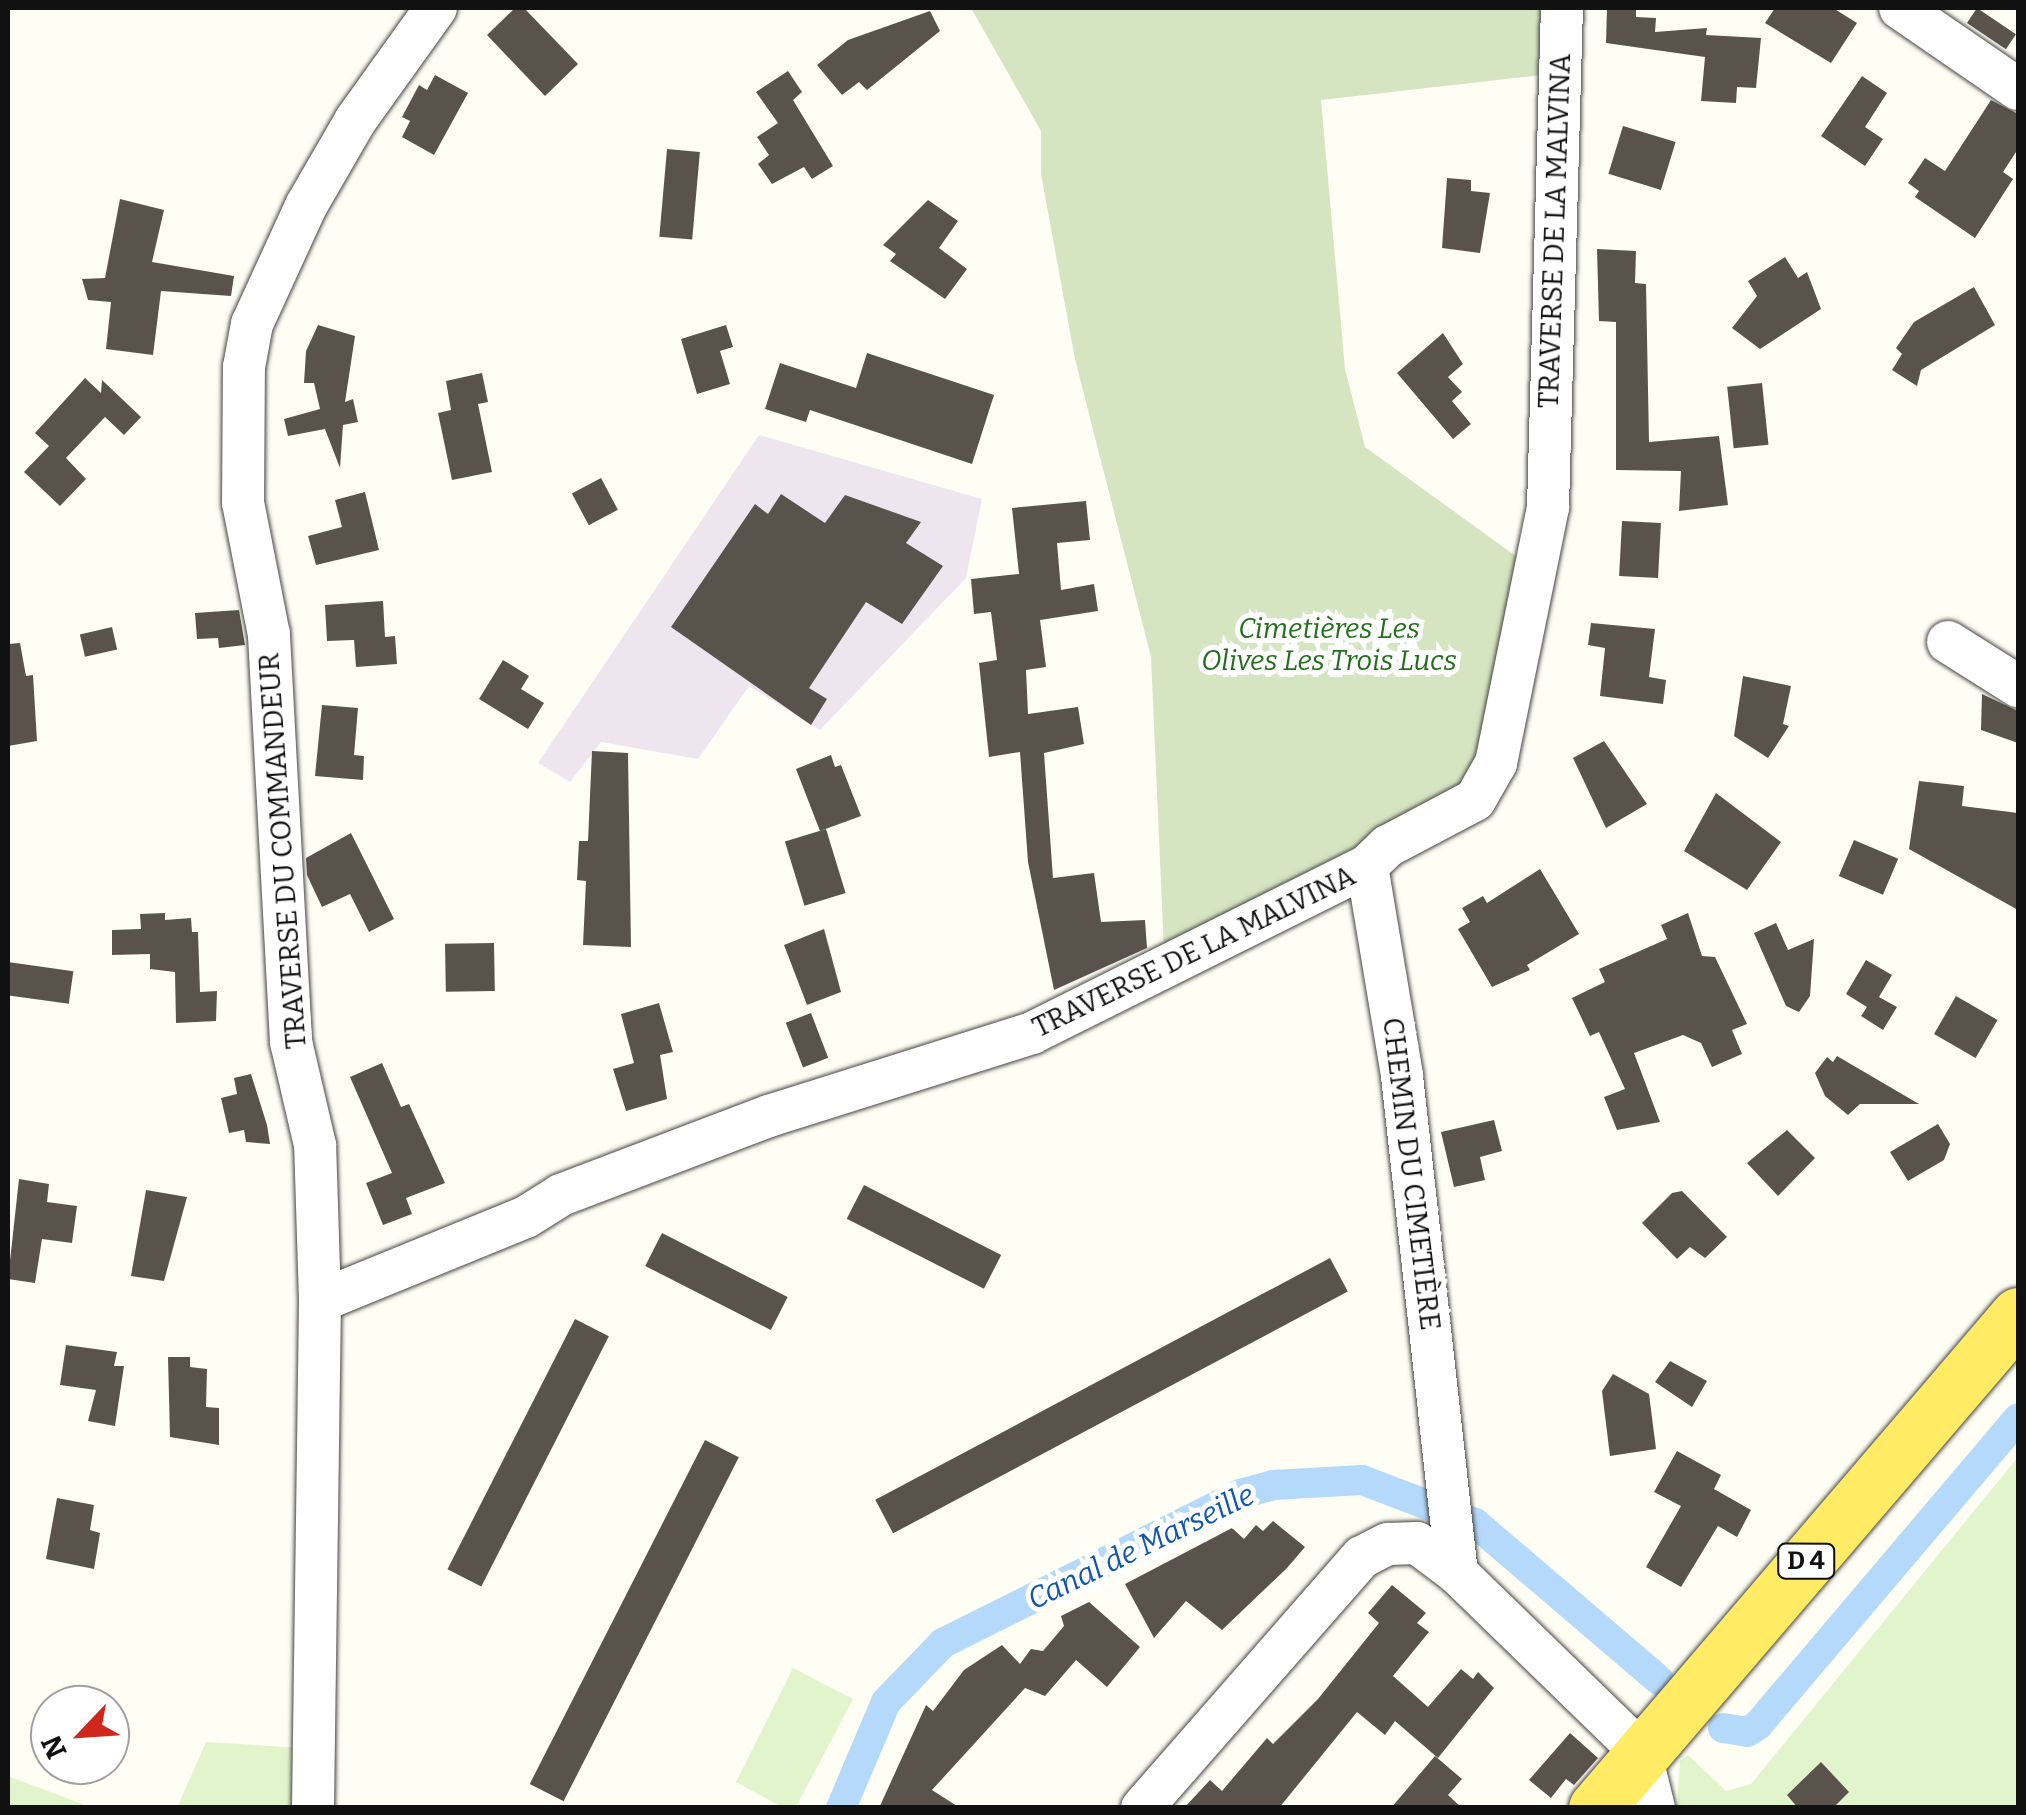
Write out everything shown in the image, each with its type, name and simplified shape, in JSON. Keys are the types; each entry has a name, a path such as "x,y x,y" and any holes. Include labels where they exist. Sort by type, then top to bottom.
{"main road":[{"name":"D 4","path":"1596,1808 1640,1751 2018,1316"}],"street":[{"name":"TRAVERSE DU COMMANDEUR","path":"313,1808 320,1300 315,1144 289,1013 270,636 243,503 244,367 252,324 306,206 355,121 436,8"},
{"name":"TRAVERSE DE LA MALVINA","path":"320,1300 526,1217 561,1195 770,1116 1032,1033 1367,866 1388,846 1475,800 1496,763 1548,507 1562,8"},
{"path":"1900,8 2018,89"},
{"path":"1948,642 2018,686"},
{"name":"CHEMIN DU CIMETIÈRE","path":"1367,866 1404,1094 1455,1555"},
{"path":"1142,1808 1362,1557 1388,1544 1417,1543 1455,1555 1640,1751 1654,1808"}],"shaded area":[{"path":"759,435 982,499 966,578 820,730 749,686 698,759 601,742 570,782 538,763"}],"green space":[{"name":"Cimetières Les Olives Les Trois Lucs","path":"971,8 1546,8 1542,75 1321,100 1345,369 1365,447 1524,562 1492,757 1463,793 1164,951 1151,657 1075,359 1041,174 1041,131"},
{"path":"2018,1457 2018,1807 1677,1808 1680,1761 1688,1755 1726,1791 1751,1784"},
{"path":"793,1668 853,1699 796,1807 782,1807 736,1782"},
{"path":"206,1742 303,1748 303,1807 177,1808"},
{"path":"8,1776 90,1807 8,1807"}],"building":[{"path":"515,8 524,8 578,64 545,96 487,35"},
{"path":"1607,8 1636,8 1636,17 1656,18 1655,32 1707,28 1706,35 1761,38 1756,88 1737,87 1736,103 1701,101 1705,57 1606,43"},
{"path":"1775,8 1833,8 1857,23 1831,63 1765,23"},
{"path":"1977,8 2016,34 2006,49 1967,23"},
{"path":"930,11 940,31 867,90 859,82 842,95 817,65 848,40"},
{"path":"788,71 802,92 793,100 833,166 812,179 804,167 772,184 758,164 769,155 757,137 778,123 756,92"},
{"path":"435,75 468,93 434,155 402,137 410,121 402,117 419,85 427,90"},
{"path":"1862,76 1887,93 1865,127 1883,139 1865,166 1821,136"},
{"path":"1991,100 2018,114 2018,149 2003,172 2013,179 1975,238 1915,197 1919,191 1908,183 1925,158 1945,171"},
{"path":"1623,126 1676,142 1661,190 1608,174"},
{"path":"667,149 700,152 692,240 659,237"},
{"path":"1447,178 1471,180 1471,191 1490,193 1480,253 1442,248"},
{"path":"120,199 164,210 152,262 234,276 231,296 161,291 153,355 106,349 111,302 88,300 82,279 105,278"},
{"path":"928,200 958,221 939,248 967,269 945,299 890,261 896,254 883,245"},
{"path":"1597,249 1636,251 1635,283 1646,284 1649,442 1719,436 1728,505 1679,511 1681,471 1616,470 1616,322 1599,321"},
{"path":"1785,257 1798,278 1807,272 1821,309 1760,349 1732,328 1757,296 1748,281"},
{"path":"1974,287 1995,325 1921,370 1917,386 1892,370 1902,354 1896,348 1914,322"},
{"path":"318,325 355,336 345,402 353,399 358,422 343,425 340,468 325,429 288,436 284,419 320,409 314,383 304,383 306,351"},
{"path":"726,325 733,347 720,351 730,384 697,394 681,339"},
{"path":"1443,333 1463,364 1448,377 1462,392 1452,401 1471,424 1453,439 1397,373"},
{"path":"867,353 994,395 972,464 810,410 806,422 765,409 780,363 856,388"},
{"path":"482,373 488,402 478,404 492,472 452,480 438,413 451,410 446,381"},
{"path":"85,378 101,393 102,380 141,417 124,435 105,417 66,458 86,479 60,506 24,472 49,446 35,433"},
{"path":"1762,383 1768,445 1734,448 1727,387"},
{"path":"601,478 618,510 589,525 572,493"},
{"path":"365,492 379,550 316,565 308,536 342,527 335,500"},
{"path":"781,494 825,523 845,495 921,522 906,543 943,566 902,624 866,602 809,688 827,699 811,725 671,627 755,504 768,514"},
{"path":"1086,501 1090,540 1057,543 1061,590 1094,584 1098,611 1040,620 1046,667 1026,670 1028,714 1078,707 1084,744 1044,753 1053,878 1094,873 1101,922 1145,920 1147,948 1054,990 1028,862 1020,752 989,757 979,663 997,660 991,612 974,614 971,579 1019,574 1012,508"},
{"path":"1622,521 1661,523 1658,578 1619,576"},
{"path":"383,601 385,637 395,636 397,664 356,667 354,640 327,641 325,605"},
{"path":"239,610 245,645 219,648 218,638 197,639 195,613"},
{"path":"1591,623 1655,629 1649,677 1666,680 1663,704 1600,696 1605,648 1588,645"},
{"path":"112,627 117,649 85,657 80,634"},
{"path":"20,643 26,676 33,675 37,741 8,746 8,644"},
{"path":"503,660 529,676 521,689 544,703 528,729 479,699"},
{"path":"1743,676 1791,686 1783,724 1789,726 1768,758 1734,736"},
{"path":"1982,694 2018,711 2018,743 1981,730"},
{"path":"322,705 358,708 354,755 364,756 363,780 315,776"},
{"path":"1604,741 1647,804 1606,828 1573,758"},
{"path":"592,751 628,753 631,947 583,945 586,881 577,880 579,841 588,841"},
{"path":"831,755 835,767 841,765 861,816 820,831 796,769"},
{"path":"1919,781 1964,786 1962,806 2018,813 2018,910 1909,849"},
{"path":"1716,793 1781,842 1747,890 1684,851"},
{"path":"826,829 846,893 804,906 785,842"},
{"path":"351,833 394,919 369,932 350,894 322,907 307,875 306,858"},
{"path":"1854,840 1898,859 1883,895 1839,876"},
{"path":"1540,869 1579,934 1527,965 1530,970 1492,987 1458,929 1470,922 1462,908 1483,896 1487,903"},
{"path":"165,913 165,920 191,918 192,932 198,932 200,992 217,991 216,1021 176,1023 175,972 150,969 150,954 112,955 112,930 141,929 140,914"},
{"path":"1688,913 1702,956 1715,957 1747,1024 1732,1030 1742,1054 1712,1067 1701,1043 1683,1035 1634,1053 1660,1122 1617,1130 1604,1097 1625,1089 1599,1032 1590,1036 1572,998 1605,982 1599,969 1667,939 1661,925"},
{"path":"1776,923 1788,950 1814,939 1810,996 1799,1012 1786,1006 1754,933"},
{"path":"824,929 841,992 807,1005 784,945"},
{"path":"494,943 495,991 446,992 445,944"},
{"path":"1866,960 1892,975 1879,997 1897,1007 1883,1030 1861,1016 1867,1007 1846,994"},
{"path":"8,962 73,971 69,1004 8,995"},
{"path":"1956,996 1998,1020 1976,1058 1934,1034"},
{"path":"659,1003 673,1052 660,1055 667,1099 626,1111 613,1069 634,1063 621,1014"},
{"path":"811,1013 828,1058 803,1067 786,1023"},
{"path":"1837,1056 1919,1104 1860,1104 1848,1115 1825,1096 1815,1073 1827,1057 1833,1062"},
{"path":"382,1063 401,1107 409,1104 445,1183 406,1198 412,1214 383,1225 366,1183 392,1173 350,1077"},
{"path":"251,1074 270,1144 246,1142 244,1130 229,1133 221,1098 237,1094 234,1078"},
{"path":"1494,1120 1502,1151 1480,1157 1485,1180 1454,1187 1441,1132"},
{"path":"1938,1124 1950,1144 1944,1160 1908,1181 1890,1152"},
{"path":"1787,1130 1815,1158 1778,1196 1747,1163"},
{"path":"19,1179 49,1184 47,1202 77,1206 72,1243 42,1239 35,1283 8,1279"},
{"path":"864,1185 1001,1255 984,1289 847,1219"},
{"path":"146,1190 187,1197 164,1281 131,1276"},
{"path":"1682,1191 1727,1237 1705,1258 1690,1247 1677,1259 1642,1223 1672,1193"},
{"path":"662,1233 788,1297 771,1330 645,1266"},
{"path":"1330,1258 1348,1292 893,1533 875,1500"},
{"path":"575,1319 609,1336 481,1587 447,1569"},
{"path":"66,1345 117,1352 114,1366 124,1366 115,1426 88,1421 96,1390 60,1385"},
{"path":"168,1357 190,1357 190,1367 207,1369 206,1407 219,1408 219,1445 170,1437"},
{"path":"1670,1361 1707,1381 1692,1407 1655,1382"},
{"path":"1613,1374 1649,1394 1656,1449 1610,1456 1602,1391"},
{"path":"705,1440 739,1457 564,1801 530,1784"},
{"path":"1677,1451 1721,1475 1714,1489 1751,1510 1737,1537 1718,1526 1681,1587 1646,1567 1681,1506 1654,1492"},
{"path":"57,1498 94,1505 90,1530 100,1533 94,1569 46,1559"},
{"path":"1273,1521 1305,1547 1287,1568 1222,1630 1186,1601 1154,1638 1125,1584 1232,1528 1244,1539 1256,1525 1263,1531"},
{"path":"1392,1585 1426,1613 1417,1623 1429,1632 1393,1676 1428,1707 1461,1669 1473,1679 1478,1672 1494,1688 1438,1758 1395,1721 1385,1735 1357,1712 1279,1808 1184,1808 1210,1780 1222,1791 1267,1738 1273,1744 1318,1699 1379,1623 1368,1613"},
{"path":"1089,1602 1140,1647 1107,1687 1076,1660 1045,1696 1025,1688 932,1790 960,1808 879,1808 926,1705 933,1711 964,1670 1002,1645 1020,1664 1031,1649 1043,1651 1064,1626 1061,1616"},
{"path":"1570,1733 1598,1758 1574,1785 1566,1779 1551,1798 1529,1780"},
{"path":"1435,1756 1462,1779 1448,1795 1462,1808 1391,1808"},
{"path":"1821,1762 1849,1792 1833,1808 1798,1808 1787,1795"}],"waterway":[{"name":"Canal de Marseille","path":"1723,1728 1747,1732 1758,1725 2018,1418"},
{"name":"Canal de Marseille","path":"841,1808 886,1702 943,1643 1240,1494 1273,1485 1362,1480 1475,1523 1659,1680"}]}
